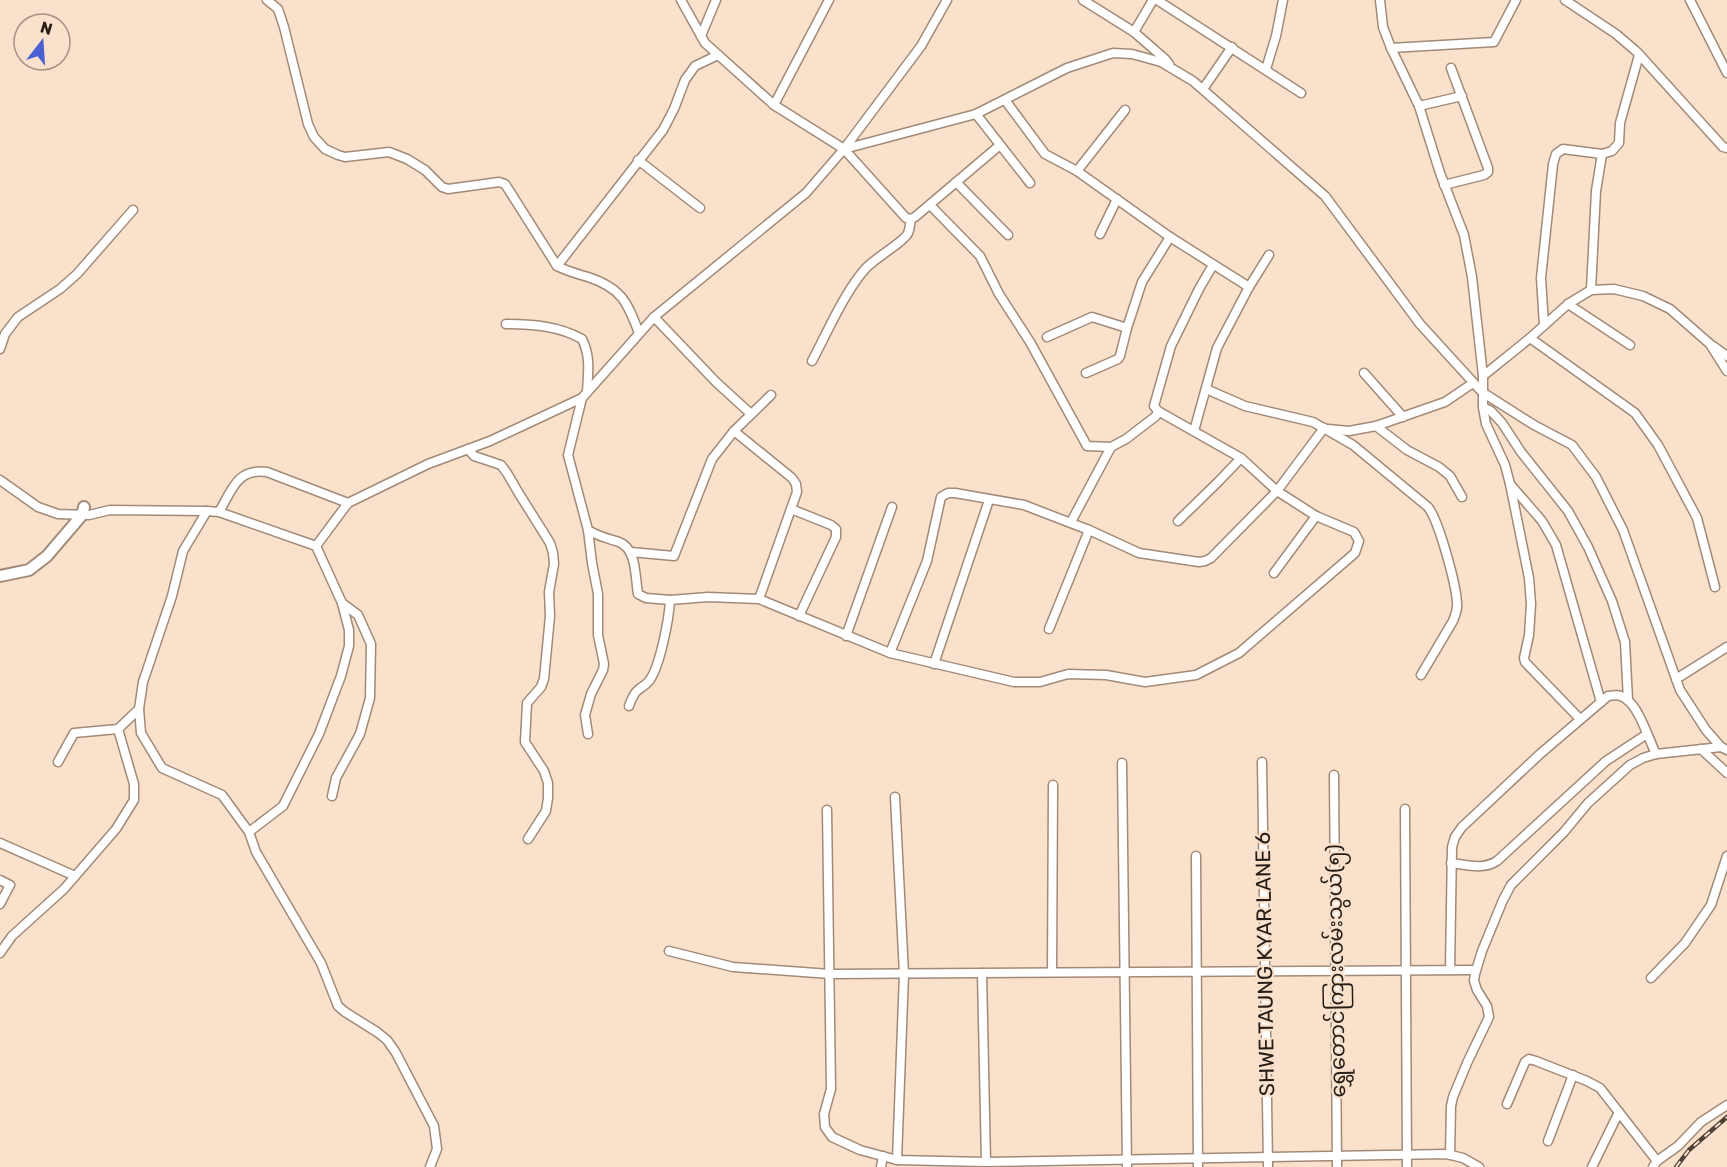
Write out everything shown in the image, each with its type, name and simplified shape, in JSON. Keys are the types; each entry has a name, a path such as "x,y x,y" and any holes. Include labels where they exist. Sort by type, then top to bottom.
{"street":[{"path":"267,0 278,9 285,27 308,124 314,138 325,149 345,158 389,152 425,170 442,187 448,189 499,182 506,184 557,266 612,287 631,311 639,333"},
{"path":"681,0 705,44 774,105 844,149 906,218 911,219"},
{"path":"701,36 716,0"},
{"path":"774,105 829,0"},
{"path":"1083,0 1134,32 1165,59 1171,69"},
{"path":"1134,32 1152,0"},
{"path":"1157,0 1301,93"},
{"path":"1266,69 1276,36 1283,0"},
{"path":"1380,0 1383,27 1419,106 1444,185 1464,235 1472,277 1486,424 1505,465 1529,579 1531,604 1525,662 1580,719"},
{"path":"1391,48 1494,42 1516,0"},
{"path":"1565,0 1616,34 1639,55 1723,147 1727,148"},
{"path":"1690,0 1727,73"},
{"path":"316,546 348,503 428,464 490,441 585,395 654,317 806,193 844,149 921,46 942,1"},
{"path":"1203,89 1232,47"},
{"path":"844,149 976,114 1067,68 1113,52 1132,54 1161,62 1193,81 1325,196 1420,324 1482,392 1534,425 1572,445 1596,477 1623,530 1680,690 1706,730 1724,748"},
{"path":"557,266 663,130 685,80 695,66 718,55"},
{"path":"1544,325 1541,278 1553,164 1557,154 1563,149 1602,154 1612,151 1619,143 1620,123 1639,55"},
{"path":"1444,185 1488,172 1483,150 1451,68"},
{"path":"1419,106 1462,96"},
{"path":"1005,100 1045,154 1077,171 1170,237 1249,287"},
{"path":"1077,171 1125,110"},
{"path":"976,114 1030,183"},
{"path":"812,361 854,283 867,267 904,239 908,234 911,219 1000,145"},
{"path":"1591,290 1596,191 1602,154"},
{"path":"638,160 700,208"},
{"path":"956,182 1008,235"},
{"path":"1100,234 1117,199"},
{"path":"930,205 980,256 999,294 1030,342 1087,446 1111,447 1126,439 1156,416 1158,411"},
{"path":"0,349 5,334 18,316 60,289 132,210"},
{"path":"1086,373 1120,356 1142,282 1170,237"},
{"path":"1194,431 1217,348 1249,287 1269,255"},
{"path":"588,530 598,537 627,546 631,552 638,594 646,598 759,599 890,653 1014,682 1040,682 1068,674 1106,675 1145,682 1196,675 1239,653 1355,553 1359,542 1354,532 1316,516 1277,491 1241,458 1158,411 1154,406 1171,346 1213,265"},
{"path":"1483,376 1568,304 1591,290 1614,289 1643,296 1670,309 1727,356"},
{"path":"1568,304 1630,345"},
{"path":"654,317 716,382 751,414"},
{"path":"1047,337 1089,318 1127,328"},
{"path":"507,324 534,324 582,339 589,364 585,395 568,455 588,530 598,594 598,634 604,664 585,715 588,734"},
{"path":"1530,338 1635,413 1658,445 1696,518 1715,587"},
{"path":"1710,344 1727,371"},
{"path":"1364,373 1403,417"},
{"path":"1324,428 1349,431 1376,426 1445,402 1473,383"},
{"path":"1206,389 1245,406 1313,422 1353,445 1433,512 1446,552 1457,602 1457,612 1421,675"},
{"path":"631,552 674,556 712,459 734,431 771,395"},
{"path":"1483,407 1491,411 1502,423 1521,452 1568,511 1588,547 1612,601 1625,642 1628,700"},
{"path":"1376,426 1407,450 1439,467 1450,476 1462,496"},
{"path":"890,653 927,561 941,497 948,493 1024,506 1071,522 1139,553 1205,561 1211,558 1277,491 1324,428"},
{"path":"734,431 792,478 796,484 797,492 759,599"},
{"path":"1071,522 1111,447"},
{"path":"468,448 474,456 501,465 550,543 553,553 544,679 541,687 527,703 524,733 525,742 544,771 548,783 548,798 546,811 528,839"},
{"path":"1178,521 1241,458"},
{"path":"219,512 240,478 254,470 267,472 348,503"},
{"path":"0,480 38,507 58,514 83,511 89,515 110,510 219,512 316,546 342,603 349,630 350,646 319,734 283,806 249,832"},
{"path":"1510,484 1542,521 1556,545 1601,702"},
{"path":"934,664 989,500"},
{"path":"846,636 892,507"},
{"path":"791,509 836,529 836,537 799,616"},
{"path":"0,576 29,570 47,556 83,511"},
{"path":"207,511 183,551 172,596 143,682 139,709 141,733 162,768 222,795 249,832 256,852 321,963 338,1006 387,1040 396,1053 434,1126 437,1149 430,1167"},
{"path":"1274,573 1316,516"},
{"path":"1049,629 1089,530"},
{"path":"629,706 633,695 649,682 656,667 669,616 670,600"},
{"path":"332,796 336,778 360,734 370,698 371,644 358,615 342,603"},
{"path":"1676,679 1727,647"},
{"path":"1450,970 1452,846 1462,827 1540,753 1608,696 1615,695 1628,700 1636,711 1656,754"},
{"path":"58,762 74,733 118,729 139,709"},
{"path":"0,953 12,936 64,889 116,829 134,800 134,784 118,729"},
{"path":"1451,863 1490,866 1606,761 1647,734"},
{"path":"1450,1155 1453,1097 1489,1017 1487,1006 1474,981 1476,970 1511,885 1564,832 1588,803 1630,765 1656,754 1724,748"},
{"path":"1701,749 1727,773"},
{"name":"SHWE TAUNG KYAR LANE 6","path":"1262,762 1268,1162"},
{"path":"1122,763 1127,1163"},
{"name":"ရွှေတောင်ကြားလမ်းသွယ်(၅)","path":"1334,775 1338,1167"},
{"path":"1053,785 1053,972"},
{"path":"895,798 904,974 897,1160"},
{"path":"1405,809 1407,1167"},
{"path":"827,810 831,1089 824,1114 825,1127 831,1137 897,1160 1055,1164 1198,1163 1268,1162 1337,1156 1450,1155 1462,1158 1479,1167"},
{"path":"0,843 75,876"},
{"path":"1196,856 1198,1163"},
{"path":"1651,978 1685,943 1711,905 1727,856"},
{"path":"0,880 10,885 0,904"},
{"path":"669,951 733,967 830,974 1476,970"},
{"path":"982,973 986,1162"},
{"path":"1507,1104 1529,1059 1573,1076 1600,1088 1655,1164 1678,1146 1701,1122 1727,1106"},
{"path":"1548,1141 1573,1076"},
{"path":"1592,1167 1619,1112"},
{"path":"881,1167 883,1156"}],"railway":[{"path":"1676,1167 1689,1150 1727,1117"}]}
